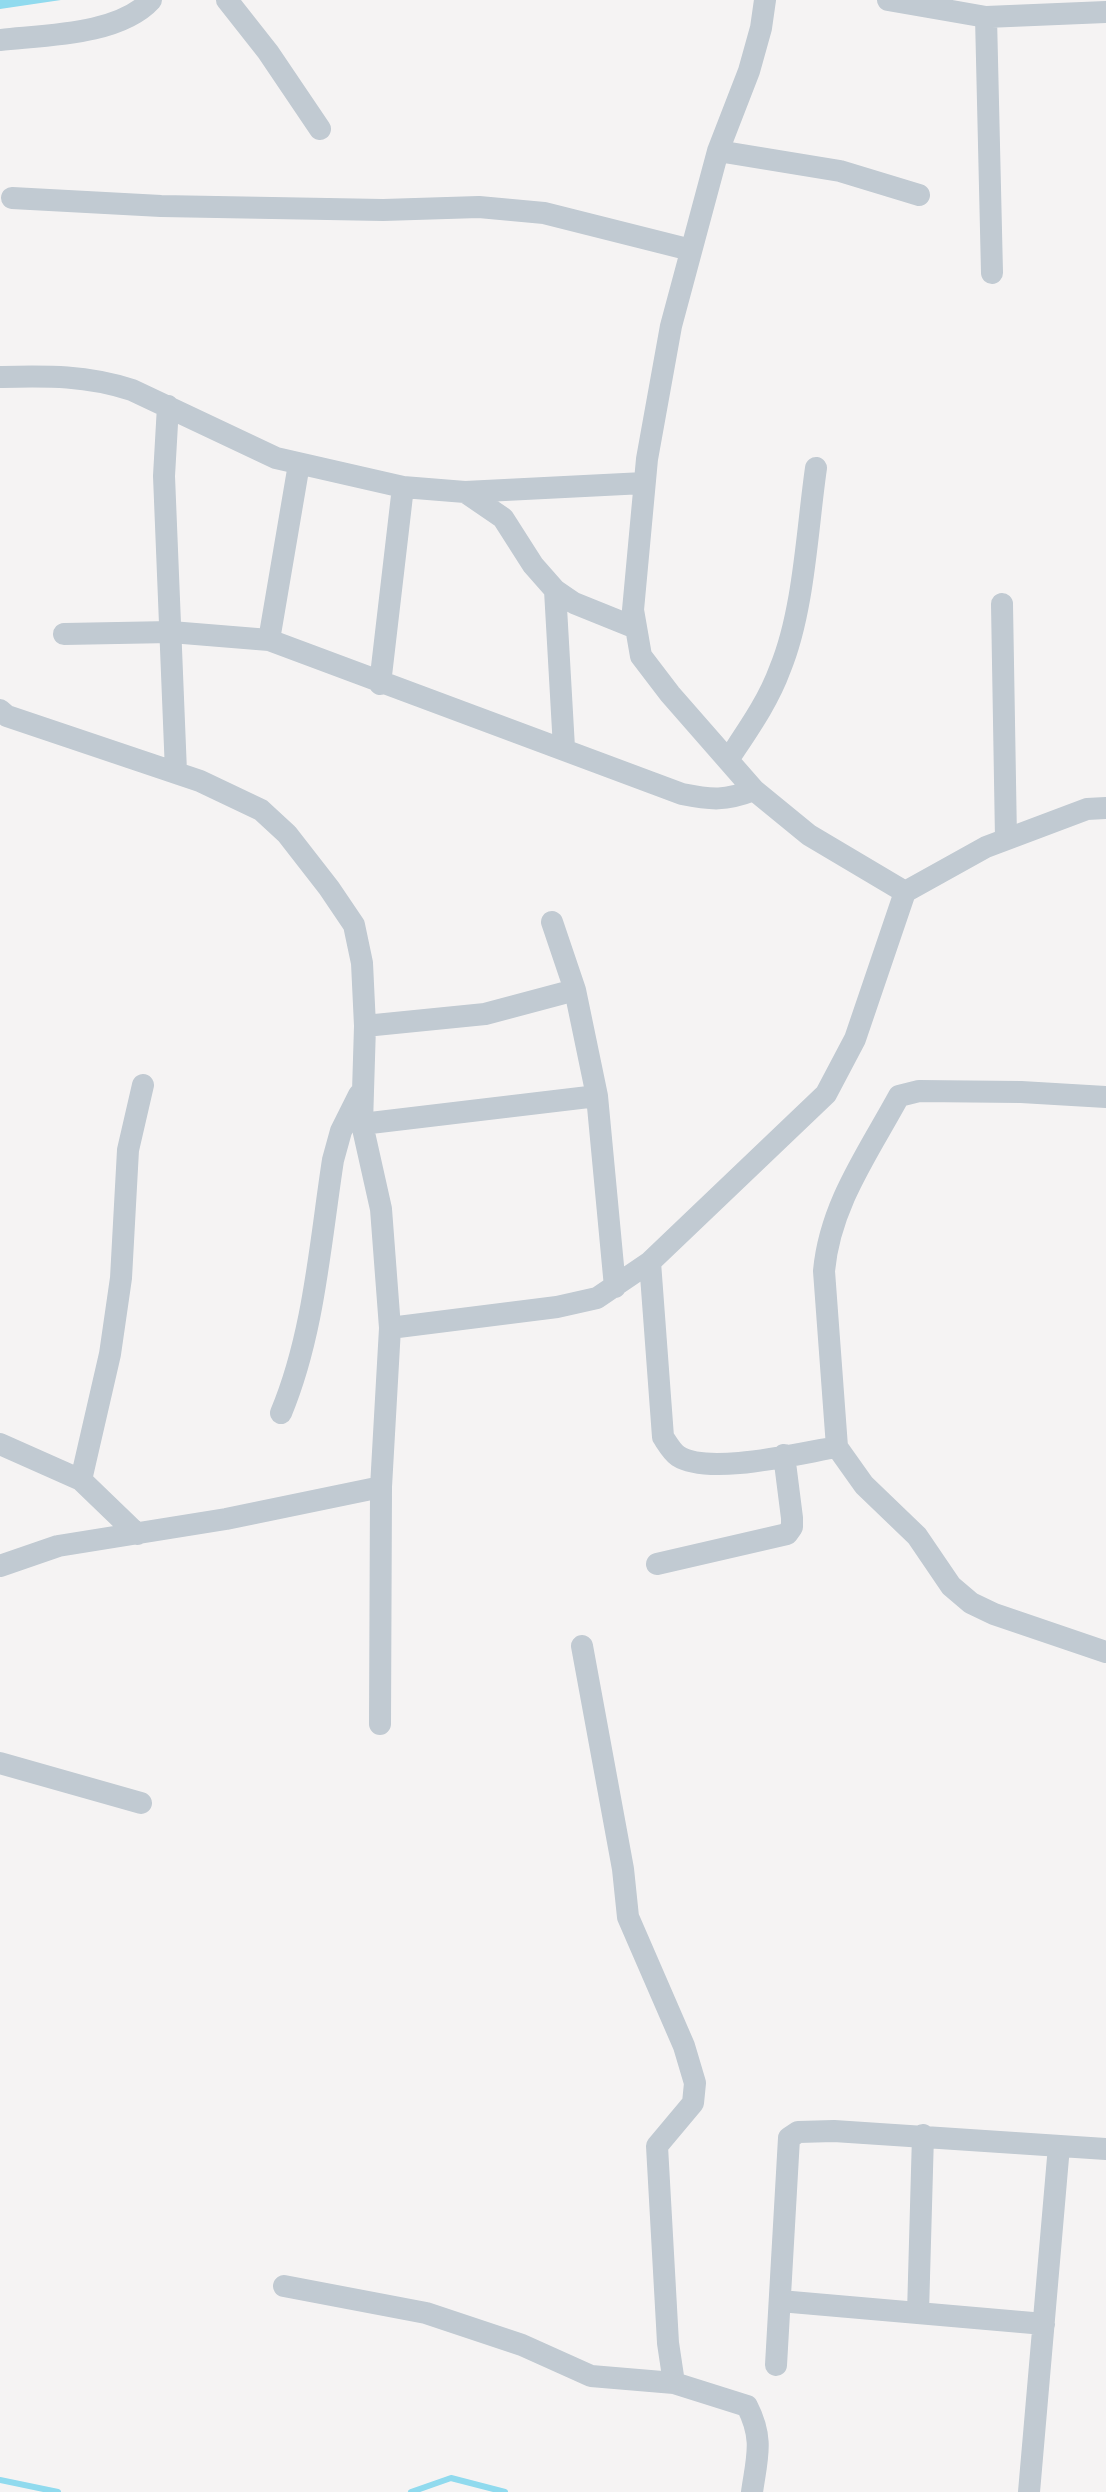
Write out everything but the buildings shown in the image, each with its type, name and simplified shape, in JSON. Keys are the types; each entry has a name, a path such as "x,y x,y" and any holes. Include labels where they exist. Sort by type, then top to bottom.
{"street":[{"path":"0,40 110,25 139,12 151,0"},
{"path":"227,0 268,52 320,129"},
{"path":"765,0 749,71 718,151 671,326 644,483 633,610 641,656 754,790 809,835 905,892"},
{"path":"888,0 986,17 1106,12"},
{"path":"986,17 992,273"},
{"path":"718,151 840,171 919,195"},
{"path":"12,198 295,209 479,207 544,213 691,250"},
{"path":"0,377 51,375 88,378 132,390 276,458 403,487 465,492 644,483"},
{"path":"168,406 164,476 176,772"},
{"path":"269,640 299,464"},
{"path":"728,760 767,698 781,667 796,610 816,468"},
{"path":"380,684 403,487"},
{"path":"465,492 503,518 533,565 555,590 574,603 636,628"},
{"path":"555,590 564,748"},
{"path":"1002,604 1006,839"},
{"path":"64,634 171,632 269,640 380,684 564,748 682,794 710,800 731,799 754,790"},
{"path":"0,710 7,716 200,781 261,810 287,834 354,925 362,963 365,1026 362,1124 381,1209 390,1328 381,1487 380,1724"},
{"path":"390,1328 557,1307 597,1298 650,1262 826,1094 855,1039 905,892 986,847 1087,809 1106,808"},
{"path":"552,922 575,990 597,1096 615,1287"},
{"path":"365,1026 485,1014 575,990"},
{"path":"81,1480 112,1339 121,1278 128,1150 143,1085"},
{"path":"281,1413 295,1379 306,1327 333,1160 341,1131 363,1087"},
{"path":"1106,1097 919,1091 899,1096 837,1208 827,1241 824,1271 837,1447 864,1485 917,1536 951,1586 971,1603 994,1614 1106,1652"},
{"path":"362,1124 597,1096"},
{"path":"650,1262 663,1437 676,1455 694,1462 724,1465 837,1447"},
{"path":"0,1444 81,1480 137,1534"},
{"path":"657,1564 787,1534 792,1527 792,1518 784,1455"},
{"path":"0,1566 58,1546 311,1504 381,1487"},
{"path":"582,1646 623,1869 628,1917 684,2046 695,2083 693,2103 657,2146 668,2343 674,2383"},
{"path":"0,1763 141,1803"},
{"path":"776,2365 789,2138 798,2132 923,2135 1106,2149"},
{"path":"918,2313 923,2135"},
{"path":"1029,2492 1059,2146"},
{"path":"284,2286 426,2313 522,2345 591,2376 674,2383 747,2406 757,2427 759,2440 752,2492"},
{"path":"780,2301 1044,2324"}],"water":[{"path":"0,0 61,0 0,9"}],"waterway":[{"path":"411,2492 451,2478 505,2492"},
{"path":"0,2480 58,2492"}]}
